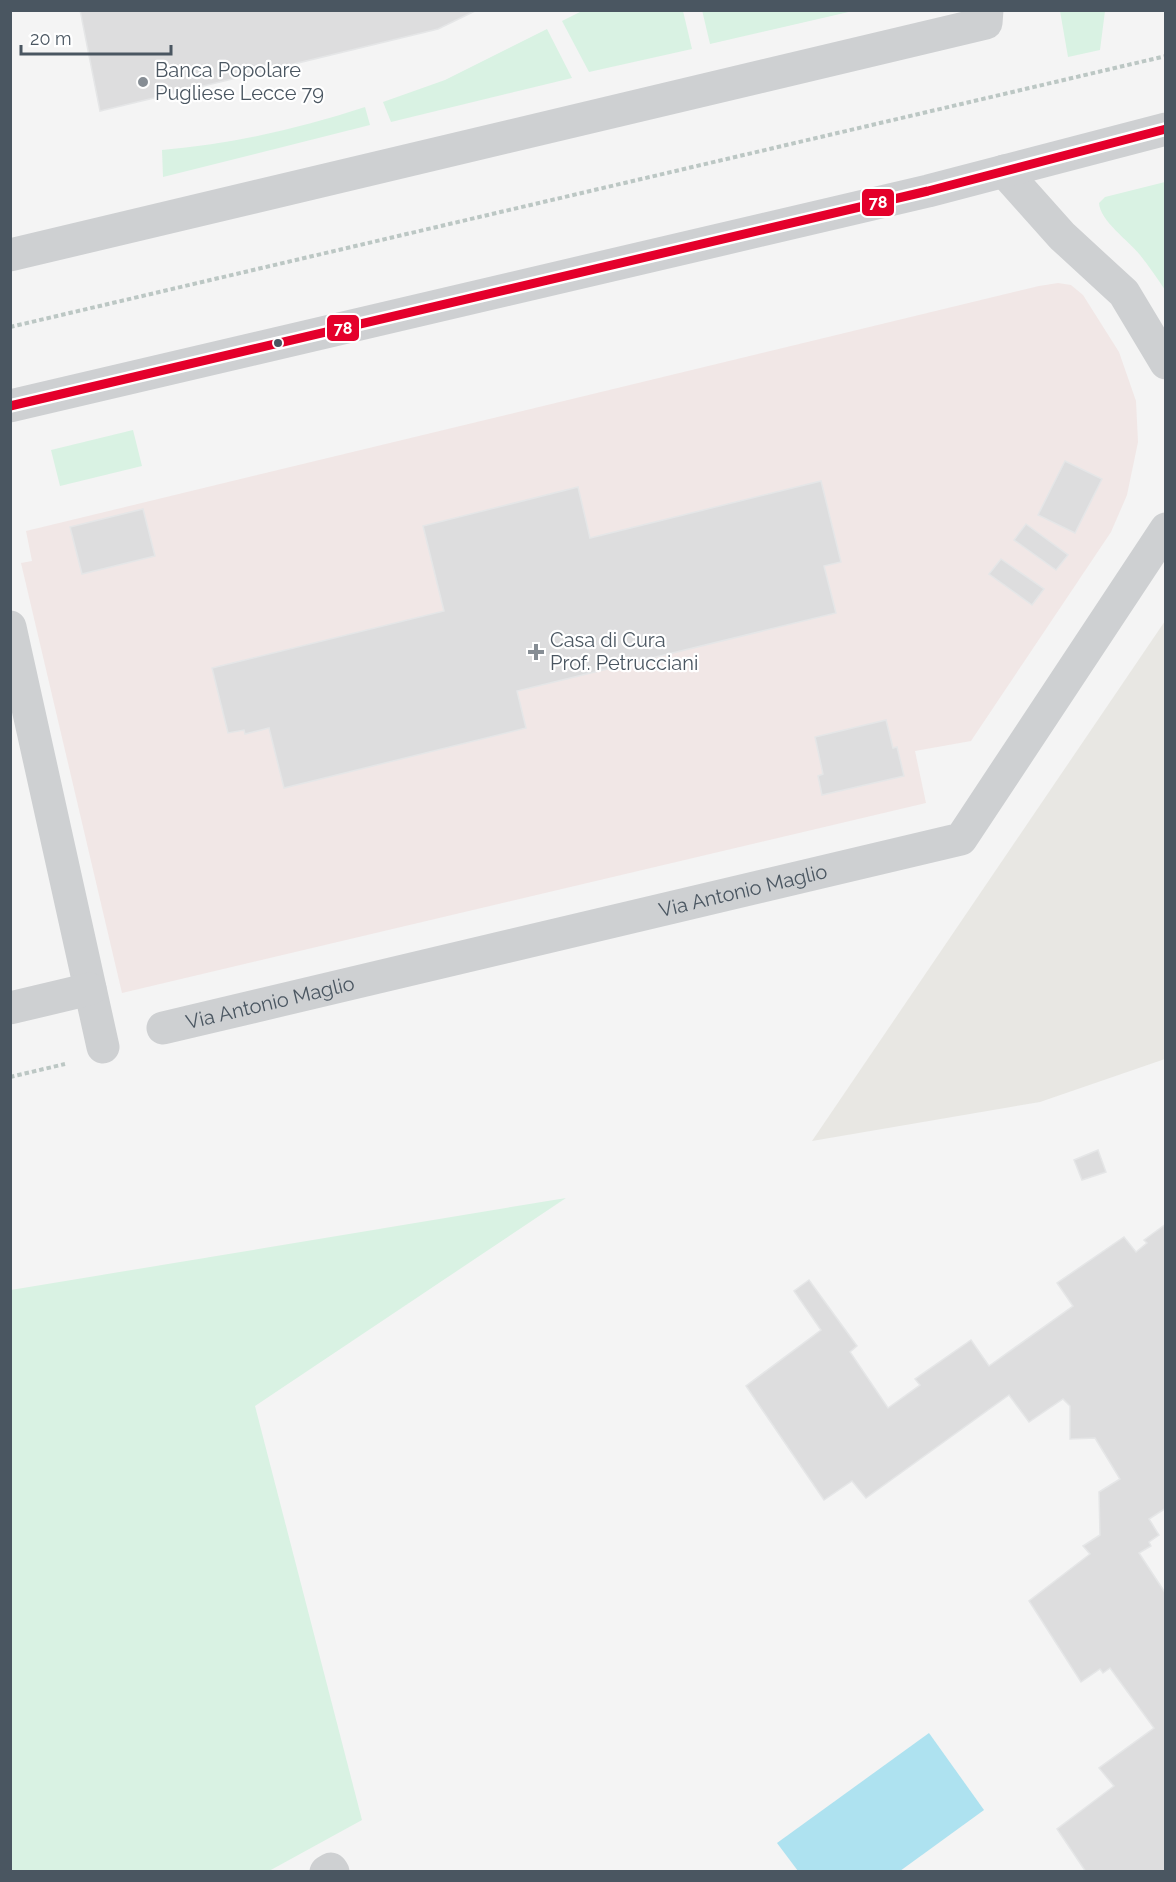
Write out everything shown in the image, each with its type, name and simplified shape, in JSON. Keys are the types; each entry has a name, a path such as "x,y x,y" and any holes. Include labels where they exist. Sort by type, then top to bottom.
{"street":[{"path":"10,255 986,23 987,10"},
{"path":"10,406 916,194 1166,129"},
{"path":"1004,171 1062,236 1124,293 1166,363"},
{"name":"Via Antonio Maglio","path":"163,1028 961,839 1166,529"},
{"path":"10,627 103,1047"},
{"path":"10,1008 90,989"},
{"path":"326,1872 331,1869 333,1872"}],"path":[{"path":"10,327 1166,56"},
{"path":"10,1077 69,1063"}],"shaded area":[{"name":"Casa di Cura Prof. Petrucciani","path":"1058,283 1071,285 1083,295 1119,352 1136,401 1138,442 1127,495 1111,532 971,741 915,751 926,803 122,993 21,563 32,561 26,531"},
{"path":"1165,621 1165,1059 1040,1102 812,1141"}],"green space":[{"path":"702,10 853,10 853,11 710,44"},
{"path":"582,11 683,11 692,49 589,72 562,21"},
{"path":"1060,11 1105,11 1100,50 1068,57"},
{"path":"547,29 572,78 391,122 383,102 445,80"},
{"path":"365,107 370,125 163,177 162,150 213,144 264,134"},
{"path":"1166,182 1165,290 1140,255 1104,217 1099,203 1105,197"},
{"path":"133,430 142,466 60,486 51,450"},
{"path":"566,1198 255,1406 362,1820 269,1871 11,1871 11,1290"}],"water":[{"path":"929,1733 984,1810 900,1871 798,1871 777,1843"}],"building":[{"path":"80,10 477,10 438,29 100,111"},
{"path":"1065,461 1102,479 1075,533 1038,515"},
{"path":"821,481 841,562 824,566 836,613 517,691 526,728 284,788 269,728 245,734 244,730 228,733 212,668 444,611 423,526 578,487 590,538"},
{"path":"143,509 155,556 82,574 70,527"},
{"path":"1026,524 1068,555 1056,570 1014,540"},
{"path":"1001,559 1044,589 1032,605 989,574"},
{"path":"886,720 893,748 897,747 904,776 822,795 818,776 823,774 815,737"},
{"path":"1098,1150 1106,1172 1082,1180 1074,1160"},
{"path":"1166,1224 1166,1508 1149,1519 1159,1535 1149,1542 1151,1546 1139,1553 1166,1594 1166,1872 1086,1872 1057,1829 1114,1786 1099,1768 1154,1728 1110,1668 1103,1673 1100,1669 1081,1682 1029,1601 1090,1554 1083,1546 1100,1535 1099,1492 1120,1479 1095,1438 1070,1439 1070,1406 1063,1399 1029,1422 1009,1395 866,1498 852,1481 824,1500 746,1386 821,1330 794,1291 809,1280 857,1346 850,1352 888,1408 920,1385 915,1379 971,1340 989,1366 1073,1306 1057,1283 1124,1237 1136,1252 1147,1243 1144,1240"}],"transit line":[{"name":"78","path":"10,406 928,191 1166,129"}],"place":[{"name":"Banca Popolare Pugliese Lecce 79","path":"143,82"},
{"name":"Casa di Cura Prof. Petrucciani","path":"536,652"}]}
